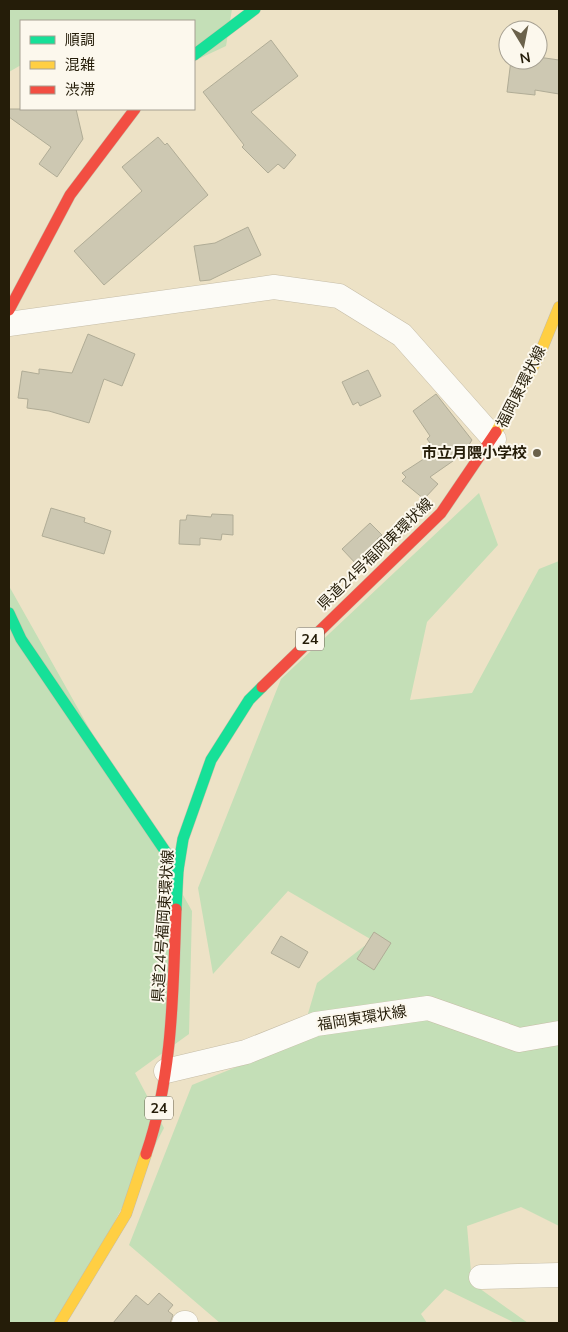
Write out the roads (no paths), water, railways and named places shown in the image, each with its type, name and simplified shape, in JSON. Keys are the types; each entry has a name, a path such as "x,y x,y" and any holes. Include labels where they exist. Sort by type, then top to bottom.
{"main road":[{"path":"195,54 255,9"},
{"path":"9,310 33,258 70,194 134,110"},
{"name":"福岡東環状線","path":"494,439 539,356 559,307"},
{"name":"県道24号福岡東環状線","path":"60,1323 126,1214 155,1129 166,1071 172,1011 178,870 184,838 211,760 249,700 441,513 494,439"},
{"path":"9,613 22,639 178,870"}],"street":[{"path":"9,324 274,287 338,296 402,335 494,439"},
{"name":"福岡東環状線","path":"166,1071 246,1052 316,1024 428,1008 519,1040 559,1034"},
{"path":"481,1277 559,1275"}],"place":[{"name":"市立月隈小学校","path":"537,453"}]}
